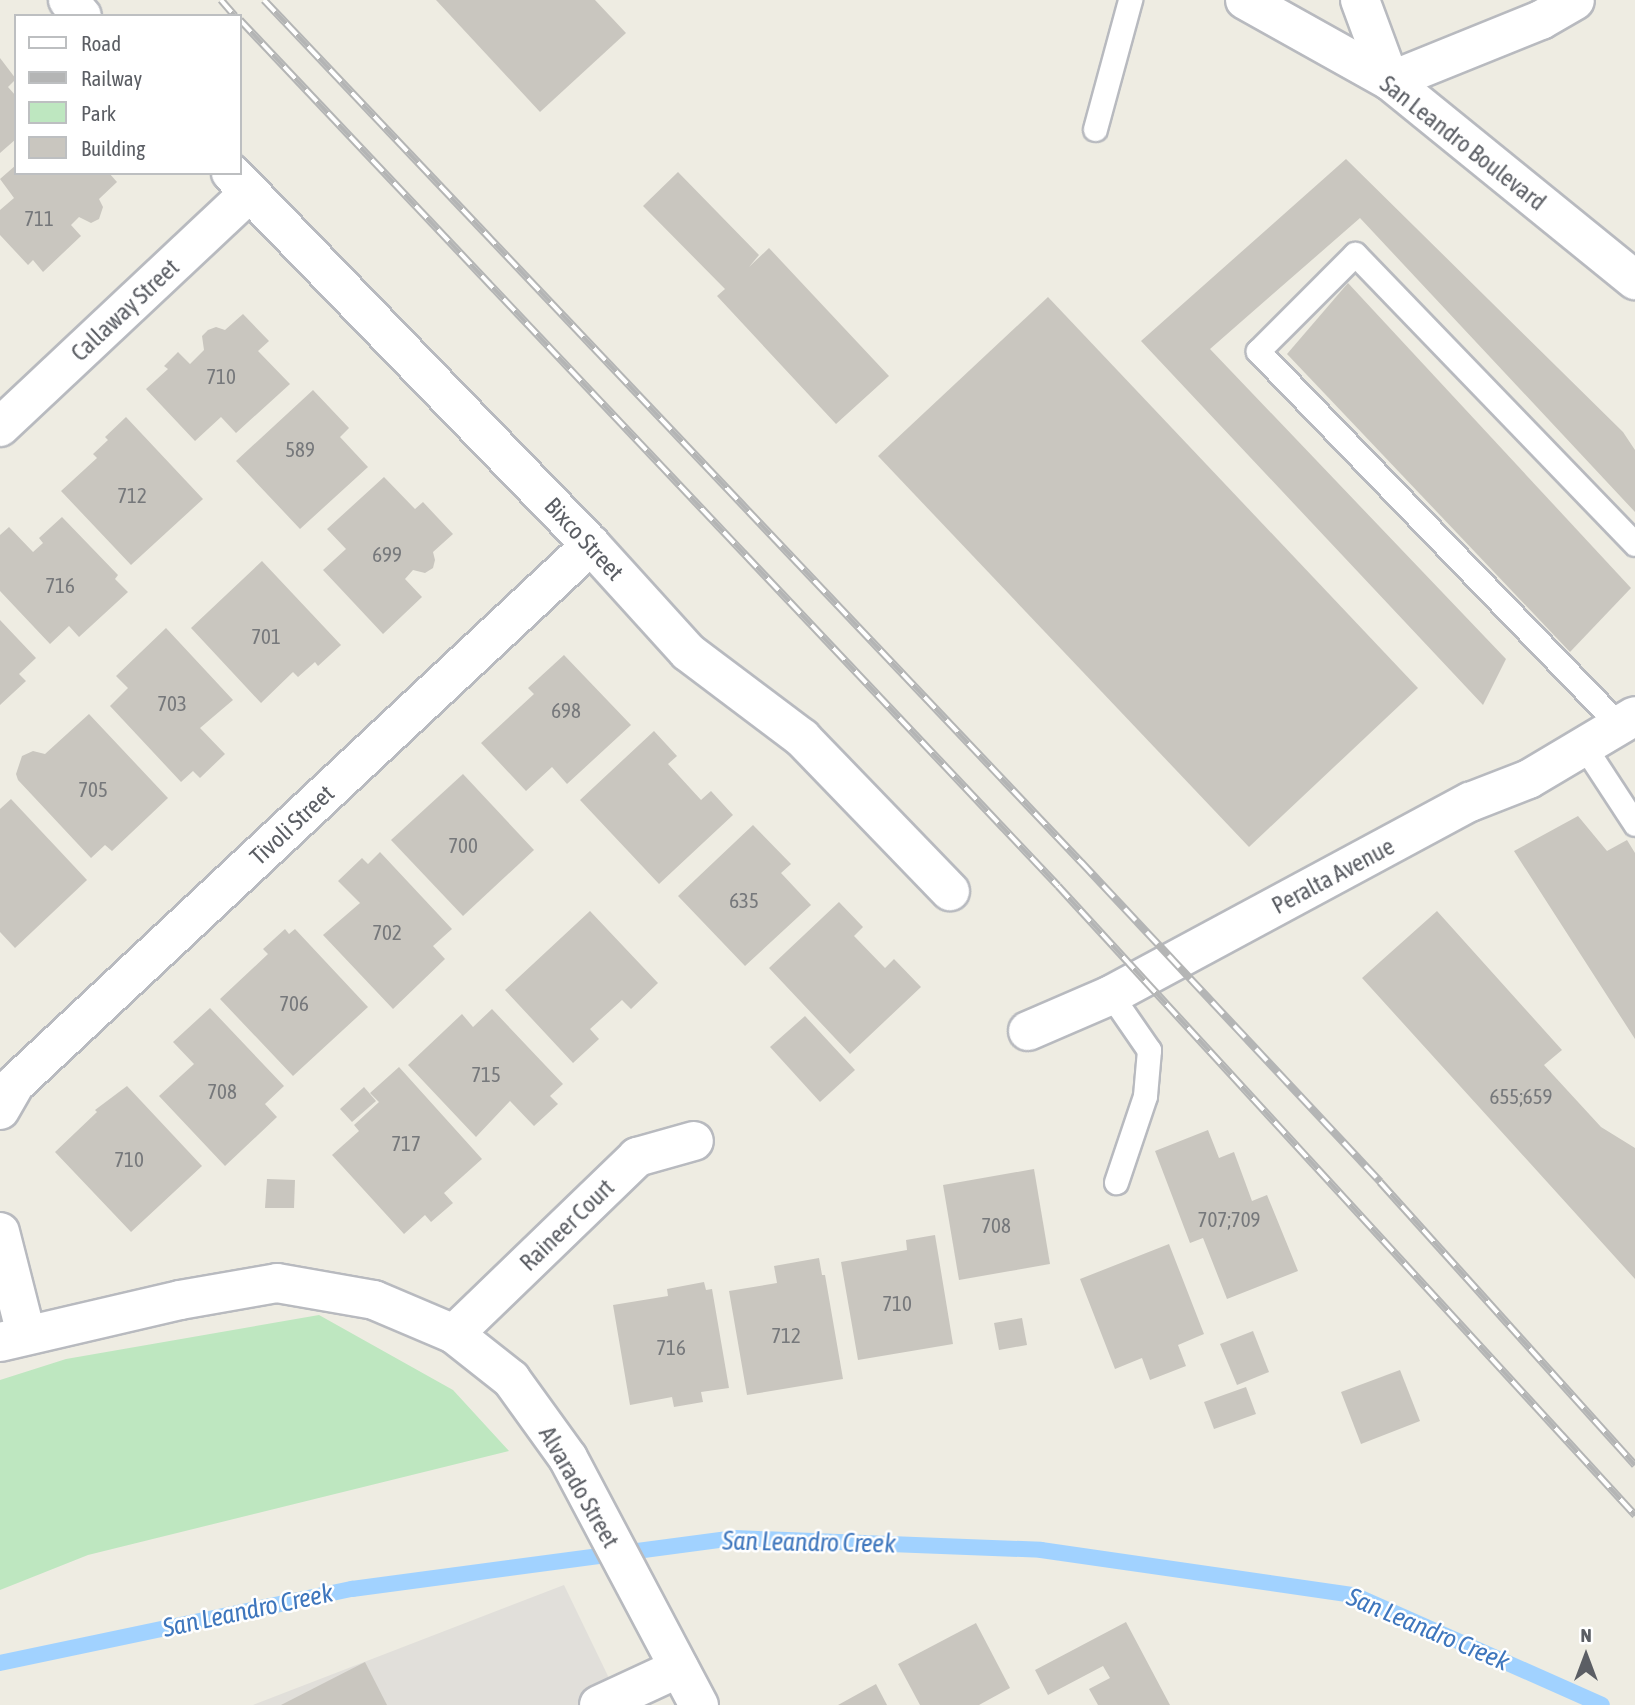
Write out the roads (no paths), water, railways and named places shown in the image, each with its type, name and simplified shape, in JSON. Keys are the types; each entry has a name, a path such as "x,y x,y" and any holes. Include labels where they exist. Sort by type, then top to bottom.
{"street":[{"path":"68,0 80,14"},
{"name":"San Leandro Boulevard","path":"1245,0 1390,81 1635,281"},
{"path":"1360,0 1390,81 1541,20 1575,0"},
{"name":"Callaway Street","path":"0,427 240,183"},
{"name":"Bixco Street","path":"240,183 591,545 688,652 802,738 950,891"},
{"name":"Tivoli Street","path":"0,1111 15,1084 591,545"},
{"name":"Peralta Avenue","path":"1028,1031 1111,995 1470,802 1529,779 1627,721"},
{"name":"Raineer Court","path":"454,1334 636,1157 694,1141"},
{"path":"0,1232 13,1338"},
{"name":"Alvarado Street","path":"13,1338 180,1300 277,1283 374,1300 454,1334 511,1379 568,1458 699,1705"},
{"path":"599,1705 679,1668"}],"lane":[{"path":"1096,129 1130,0"},
{"path":"1627,721 1258,351 1355,254 1635,544"},
{"path":"1584,746 1635,824"},
{"path":"1111,995 1149,1049 1145,1096 1116,1182"}],"waterway":[{"name":"San Leandro Creek","path":"0,1663 352,1589 734,1538 1041,1550 1354,1595 1602,1705"}],"railway":[{"path":"221,0 233,14"},
{"path":"264,0 1081,862 1380,1182 1635,1465"},
{"path":"242,22 1058,886 1635,1515"}]}
